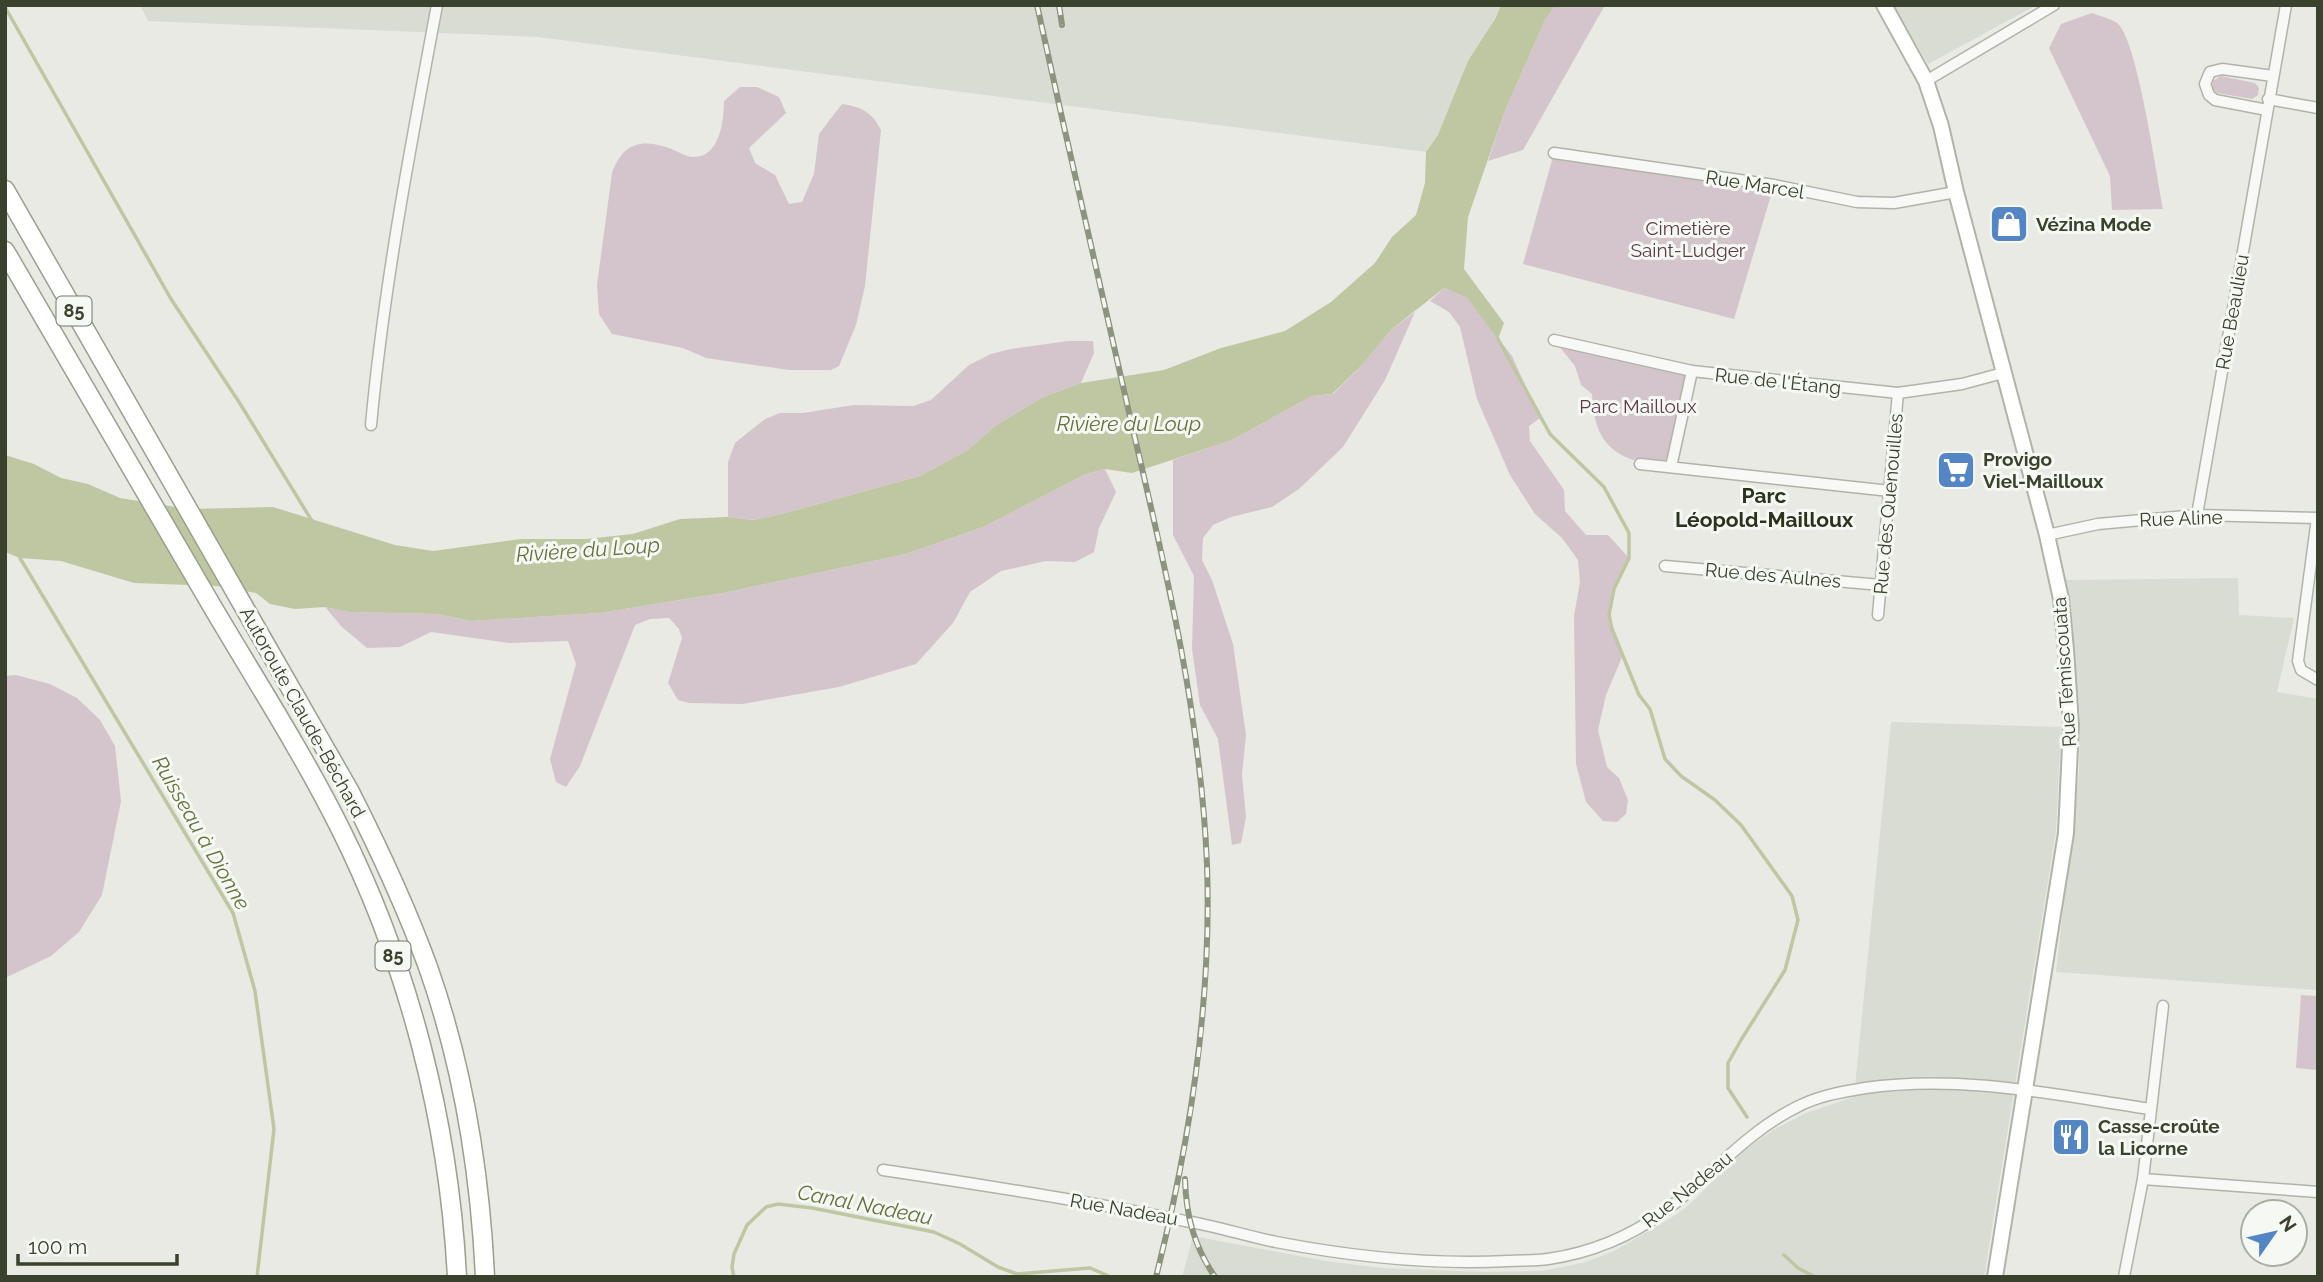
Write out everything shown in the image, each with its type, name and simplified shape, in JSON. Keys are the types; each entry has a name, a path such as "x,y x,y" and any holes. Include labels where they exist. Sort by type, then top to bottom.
{"highway":[{"name":"Autoroute Claude-Béchard","path":"5,191 281,671 360,813 393,880 442,1010 468,1128 477,1187 485,1277"},
{"name":"Autoroute Claude-Béchard","path":"5,251 340,828 372,899 397,967 422,1052 441,1140 452,1209 457,1277"},
{"path":"397,967 420,1069 439,1175 448,1277"},
{"path":"468,1128 485,1209 493,1277"}],"main road":[{"name":"Rue Témiscouata","path":"1884,5 1926,81 1941,126 2062,599 2071,725 2066,833 1995,1277"}],"street":[{"path":"371,425 378,358 437,5"},
{"path":"1926,81 2054,5"},
{"name":"Rue Beaulieu","path":"2197,515 2286,5"},
{"path":"2267,110 2215,100 2209,95 2205,84 2210,72 2222,69 2273,76"},
{"path":"2268,99 2318,108"},
{"name":"Rue Marcel","path":"1554,153 1774,185 1857,202 1894,203 1956,192"},
{"name":"Rue de l'Étang","path":"1554,340 1692,371 1898,393 1962,384 2003,373"},
{"path":"1671,467 1692,371"},
{"name":"Rue des Quenouilles","path":"1878,615 1898,393"},
{"path":"1640,464 1890,491"},
{"name":"Rue Aline","path":"2047,535 2098,524 2197,515 2317,517"},
{"path":"2317,517 2298,662 2301,670 2318,680"},
{"name":"Rue des Aulnes","path":"1665,566 1881,585"},
{"path":"2124,1277 2143,1179 2163,1006"},
{"name":"Rue Nadeau","path":"883,1170 1029,1192 1189,1221 1275,1242 1377,1259 1423,1262 1548,1259 1588,1250 1639,1229 1666,1210 1756,1132 1795,1108 1828,1094 1880,1086 1940,1082 2024,1090 2150,1109"},
{"path":"2143,1179 2318,1192"}],"shaded area":[{"path":"140,5 1501,5 1438,135 1426,152 538,37 148,21"},
{"path":"1893,5 2035,5 2035,6 1928,64"},
{"path":"2238,578 2239,615 2294,618 2277,692 2318,699 2318,990 2056,972 2079,772 2080,714 2065,580"},
{"path":"1891,722 2061,727 2056,831 1984,1277 1182,1277 1193,1236 1325,1261 1382,1268 1543,1271 1586,1262 1616,1250 1671,1218 1689,1205 1743,1151 1775,1129 1806,1113 1854,1097"}],"green space":[{"path":"1556,5 1605,5 1523,150 1488,161 1504,113 1545,20"},
{"path":"2092,13 2117,23 2132,54 2163,209 2112,210 2110,176 2049,48 2061,24"},
{"path":"2221,76 2255,83 2259,88 2258,95 2252,99 2217,93 2212,88 2213,81"},
{"path":"740,87 757,87 779,97 786,113 749,148 755,163 775,175 789,204 802,202 814,174 819,134 842,104 866,111 881,130 865,286 856,325 839,366 831,370 789,370 706,358 683,348 612,334 599,314 597,285 612,173 617,163 628,149 643,144 661,146 691,157 702,156 715,145 719,136 724,101"},
{"name":"Cimetière Saint-Ludger","path":"1554,153 1774,185 1734,319 1523,264"},
{"path":"1444,288 1467,298 1512,356 1540,418 1529,426 1530,441 1564,490 1565,511 1586,535 1608,535 1629,558 1611,606 1613,627 1623,655 1606,695 1598,730 1607,767 1619,778 1628,800 1626,814 1617,822 1603,821 1586,802 1576,764 1574,616 1580,582 1578,560 1562,538 1535,514 1510,475 1477,399 1460,327 1449,312 1430,301"},
{"path":"1415,312 1385,380 1343,447 1299,489 1272,507 1231,517 1213,525 1203,538 1202,560 1212,580 1233,644 1246,735 1242,774 1246,817 1241,843 1232,845 1218,739 1200,705 1192,649 1194,576 1173,535 1173,460 1230,441 1312,396 1333,394 1392,329"},
{"name":"Parc Mailloux","path":"1554,340 1692,371 1671,467 1638,461 1614,450 1598,428 1592,394 1581,385 1575,366"},
{"path":"1068,341 1093,341 1094,353 1081,383 1043,397 995,426 968,450 920,476 782,514 753,520 728,517 728,462 735,443 765,419 780,413 803,413 854,405 913,406 931,400 969,365 991,354"},
{"path":"1105,469 1116,492 1099,528 1094,552 1075,562 1046,561 1001,571 970,592 953,623 916,664 839,687 742,704 689,703 678,700 668,683 682,638 679,629 669,618 650,619 635,625 580,766 566,787 556,782 550,759 576,664 568,641 509,643 431,632 400,647 367,648 342,627 325,607 348,612 437,614 471,621 600,613 723,593 906,554 983,527 1086,474"},
{"path":"16,675 50,684 77,698 100,720 115,746 121,801 102,895 79,932 51,956 5,978 5,676"},
{"path":"2301,995 2318,996 2318,1070 2296,1068"}],"water":[{"name":"Rivière du Loup","path":"1501,5 1556,5 1545,20 1504,113 1468,217 1464,269 1504,323 1498,339 1467,298 1444,288 1392,329 1362,365 1332,394 1312,396 1230,441 1132,473 1105,469 1086,474 983,527 906,554 723,593 600,613 471,621 437,614 348,612 325,607 295,609 270,604 256,593 217,586 134,583 61,561 20,558 5,552 5,455 120,498 188,509 273,507 395,545 433,551 521,539 586,539 633,534 680,519 728,517 753,520 920,476 968,450 995,426 1043,397 1081,383 1164,370 1221,348 1285,331 1331,302 1375,263 1392,237 1416,215 1425,183 1426,152 1438,135 1468,61"}],"waterway":[{"path":"5,7 171,299 239,402 312,521"},
{"path":"1498,339 1550,434 1604,487 1629,533 1629,558 1614,589 1609,615 1612,629 1639,695 1650,709 1665,759 1681,776 1715,800 1741,825 1792,896 1798,920 1785,970 1728,1063 1728,1088 1747,1117"},
{"name":"Ruisseau à Dionne","path":"20,558 233,913 255,991 274,1129 257,1277"},
{"name":"Canal Nadeau","path":"734,1277 734,1254 747,1225 766,1207 778,1204 934,1232 998,1267 1017,1274 1090,1268 1111,1277"},
{"path":"1784,1255 1798,1268 1815,1277"}],"railway":[{"path":"1037,5 1170,592 1198,755 1207,865 1208,917 1202,1021 1179,1175 1156,1277"},
{"path":"1059,5 1062,25"},
{"path":"1185,1179 1192,1230 1215,1277"}],"place":[{"name":"Vézina Mode","path":"2009,224"},
{"name":"Provigo Viel-Mailloux","path":"1956,470"},
{"name":"Casse-croûte la Licorne","path":"2071,1137"}],"district":[{"name":"Parc Léopold-Mailloux","path":"1764,508"}]}
